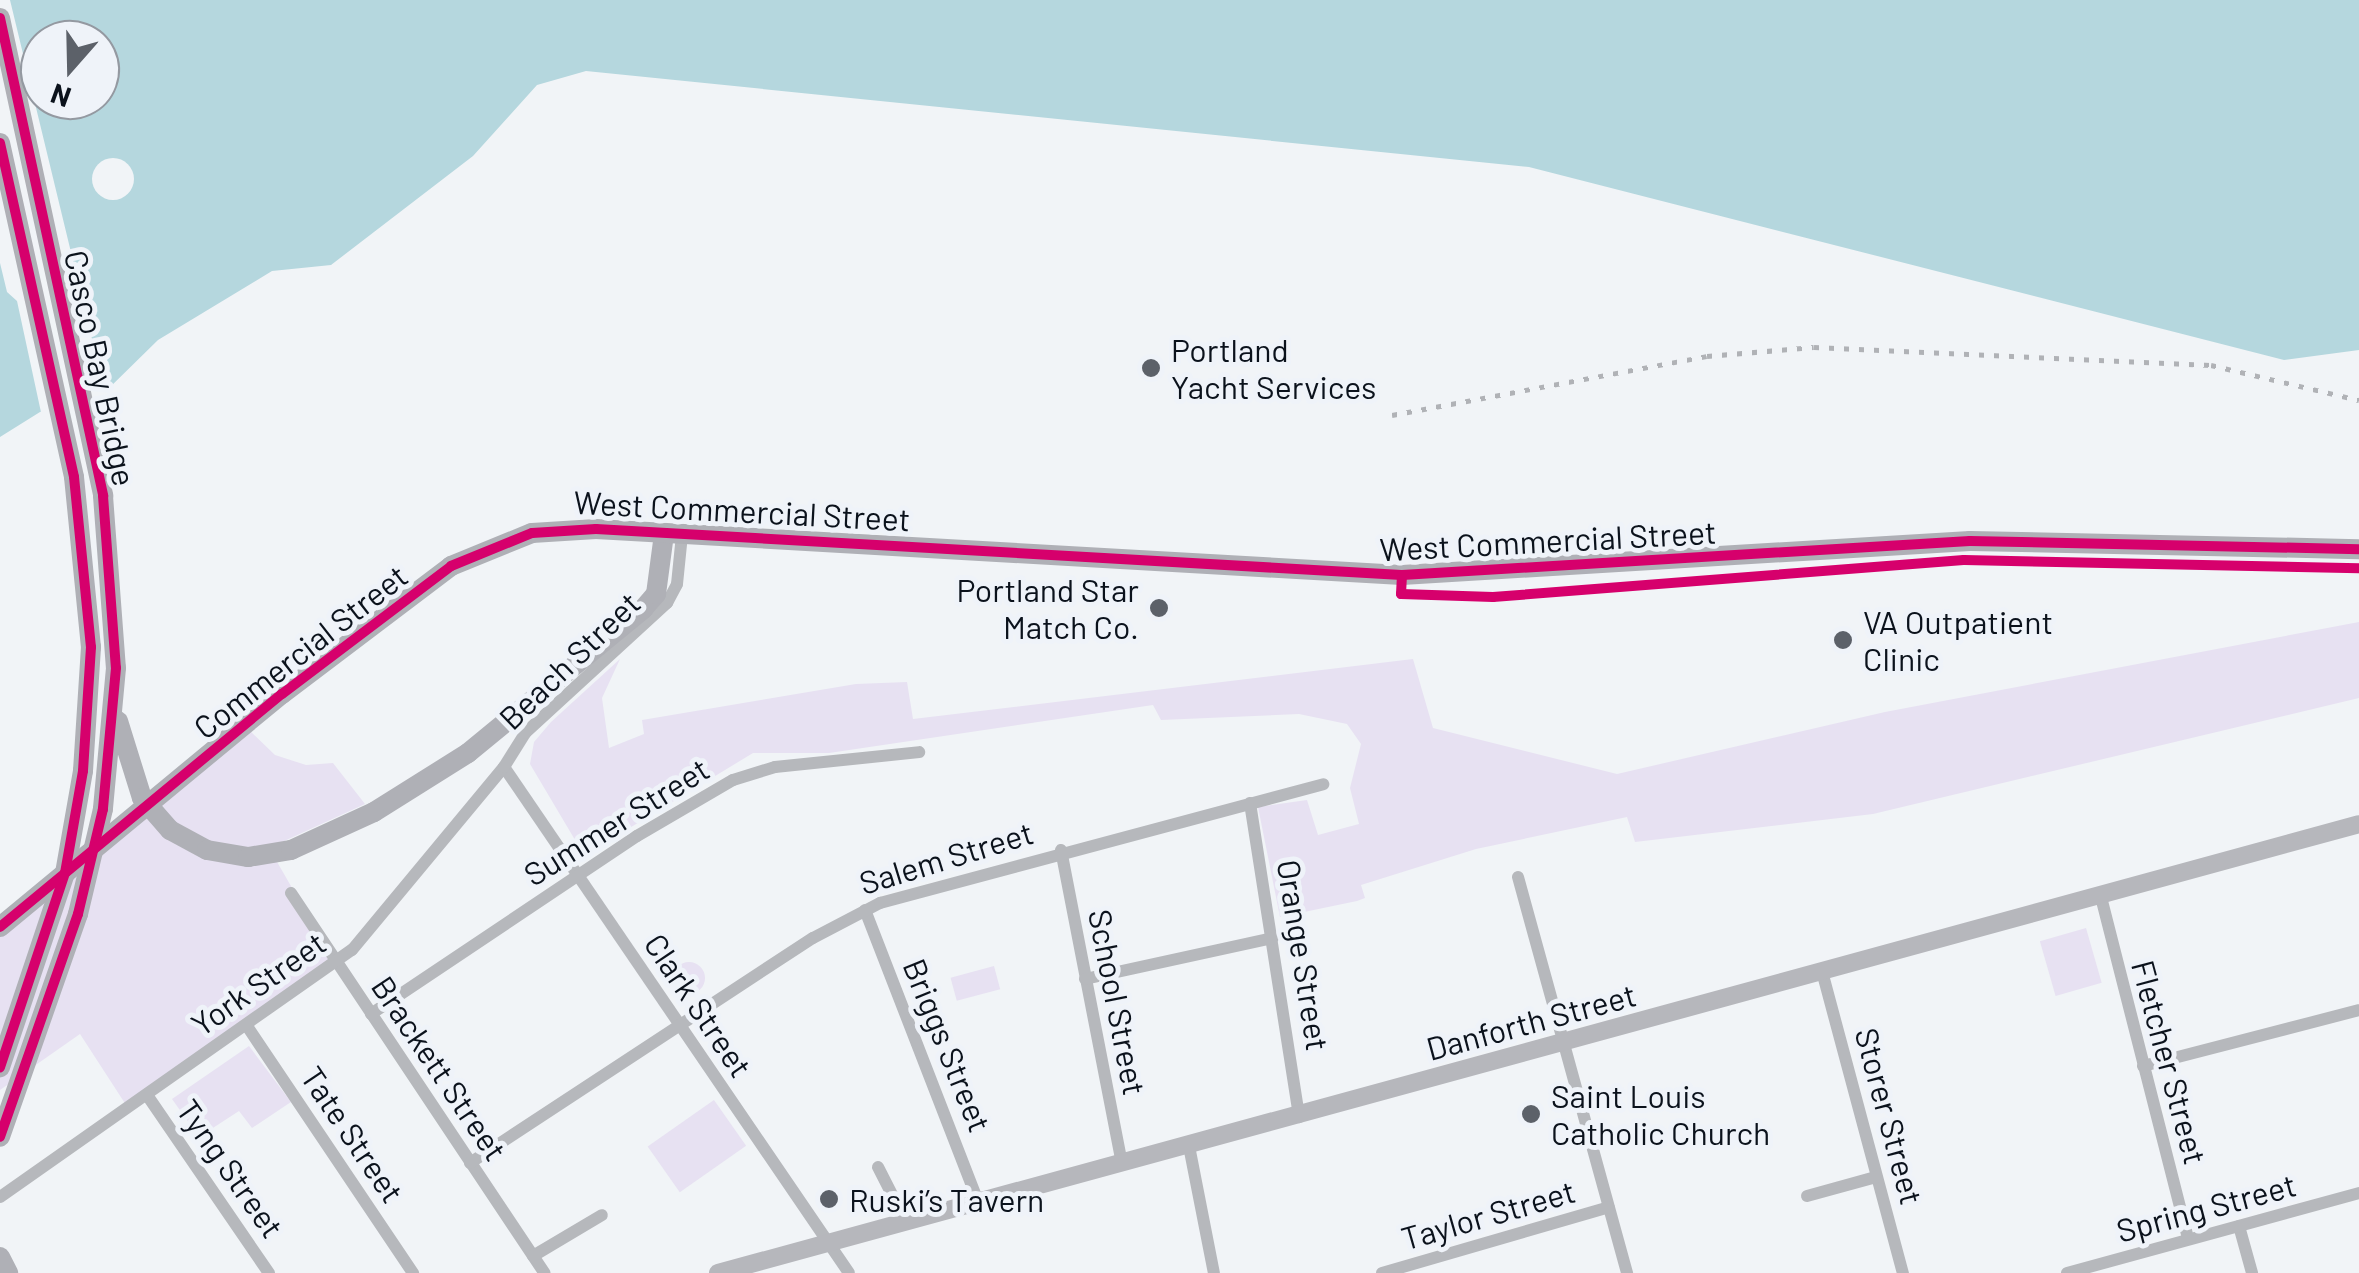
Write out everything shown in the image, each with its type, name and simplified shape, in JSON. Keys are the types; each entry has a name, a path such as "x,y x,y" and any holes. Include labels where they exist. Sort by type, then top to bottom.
{"main road":[{"name":"Casco Bay Bridge","path":"0,18 103,496 114,710 104,809 78,914 0,1137"},
{"name":"Casco Bay Bridge","path":"0,144 74,477 90,647 83,771 68,857 0,1067"},
{"name":"West Commercial Street","path":"501,542 564,529 1402,575 1970,541 2359,549"},
{"path":"114,710 142,798 170,830 206,850 248,857 291,850 374,812 468,753 643,610 662,572 673,534"},
{"name":"Commercial Street","path":"0,927 282,694 451,566 501,542"},
{"path":"0,1258 8,1273"},
{"path":"0,1267 8,1273"}],"street":[{"name":"Beach Street","path":"504,767 526,733 666,604 677,584 673,534"},
{"name":"Summer Street","path":"371,1014 577,874 733,780 775,767 919,752"},
{"name":"Clark Street","path":"504,767 849,1273"},
{"name":"York Street","path":"0,1197 336,964 504,767"},
{"name":"Salem Street","path":"470,1163 865,910 1060,850 1323,784"},
{"name":"Orange Street","path":"1250,803 1299,1116"},
{"name":"Danforth Street","path":"718,1273 827,1240 1823,975 2359,824"},
{"name":"School Street","path":"1060,850 1122,1163"},
{"path":"1518,877 1627,1273"},
{"name":"Brackett Street","path":"290,893 544,1273"},
{"name":"Fletcher Street","path":"2101,897 2188,1239"},
{"name":"Briggs Street","path":"865,910 978,1202"},
{"path":"1086,979 1273,938"},
{"name":"Storer Street","path":"1823,975 1903,1273"},
{"path":"2143,1066 2359,1010"},
{"name":"Tate Street","path":"246,1026 413,1273"},
{"name":"Tyng Street","path":"147,1095 270,1273"},
{"path":"1189,1146 1214,1273"},
{"path":"878,1167 906,1222"},
{"path":"1806,1196 1876,1178"},
{"name":"Spring Street","path":"2066,1273 2359,1193"},
{"name":"Taylor Street","path":"1382,1273 1609,1207"},
{"path":"533,1256 602,1215"},
{"path":"2239,1226 2252,1273"}],"shaded area":[{"path":"2359,622 2359,698 1873,814 1635,842 1627,817 1476,849 1361,885 1365,898 1357,901 1280,917 1258,807 1307,800 1318,835 1359,824 1350,788 1361,744 1347,724 1299,714 1161,720 1153,705 829,753 753,753 618,835 608,822 585,835 591,845 581,850 530,764 534,742 551,722 620,659 602,698 609,748 644,734 642,720 856,684 907,682 913,719 1413,659 1433,728 1617,774 1885,712"},
{"path":"245,726 275,755 306,765 333,763 365,804 269,848 336,964 128,1108 80,1034 0,1090 0,924"},
{"path":"2086,928 2102,983 2056,996 2040,941"},
{"path":"689,962 700,967 705,978 700,989 689,994 678,989 673,978 678,967"},
{"path":"994,966 1000,989 957,1001 951,978"},
{"path":"249,1046 291,1102 252,1128 239,1111 199,1137 172,1099"},
{"path":"714,1100 746,1146 680,1192 648,1146"}],"water":[{"path":"0,0 2359,0 2359,350 2284,360 1529,167 586,71 537,85 473,156 331,265 272,271 158,340 105,392 40,412 0,437"}],"pier":[{"path":"0,0 10,0 20,41 20,120 39,120 106,397 42,417 17,301 7,292 0,263"},
{"path":"113,158 128,164 134,179 128,194 113,200 98,194 92,179 98,164"}],"railway":[{"path":"1392,415 1707,356 1814,347 2211,365 2359,400"}],"cycle path":[{"path":"0,18 103,496 116,668 103,809 78,914 0,1137"},
{"path":"0,143 74,477 91,647 83,771 65,873 0,1067"},
{"path":"0,927 282,694 451,566 532,533 596,529 1402,575 1970,541 2359,549"},
{"path":"1402,575 1401,594 1493,597 1964,560 2359,568"}],"place":[{"name":"Portland Yacht Services","path":"1151,368"},
{"name":"Portland Star Match Co.","path":"1159,608"},
{"name":"VA Outpatient Clinic","path":"1843,640"},
{"name":"Saint Louis Catholic Church","path":"1531,1114"},
{"name":"Ruski’s Tavern","path":"829,1199"}]}
